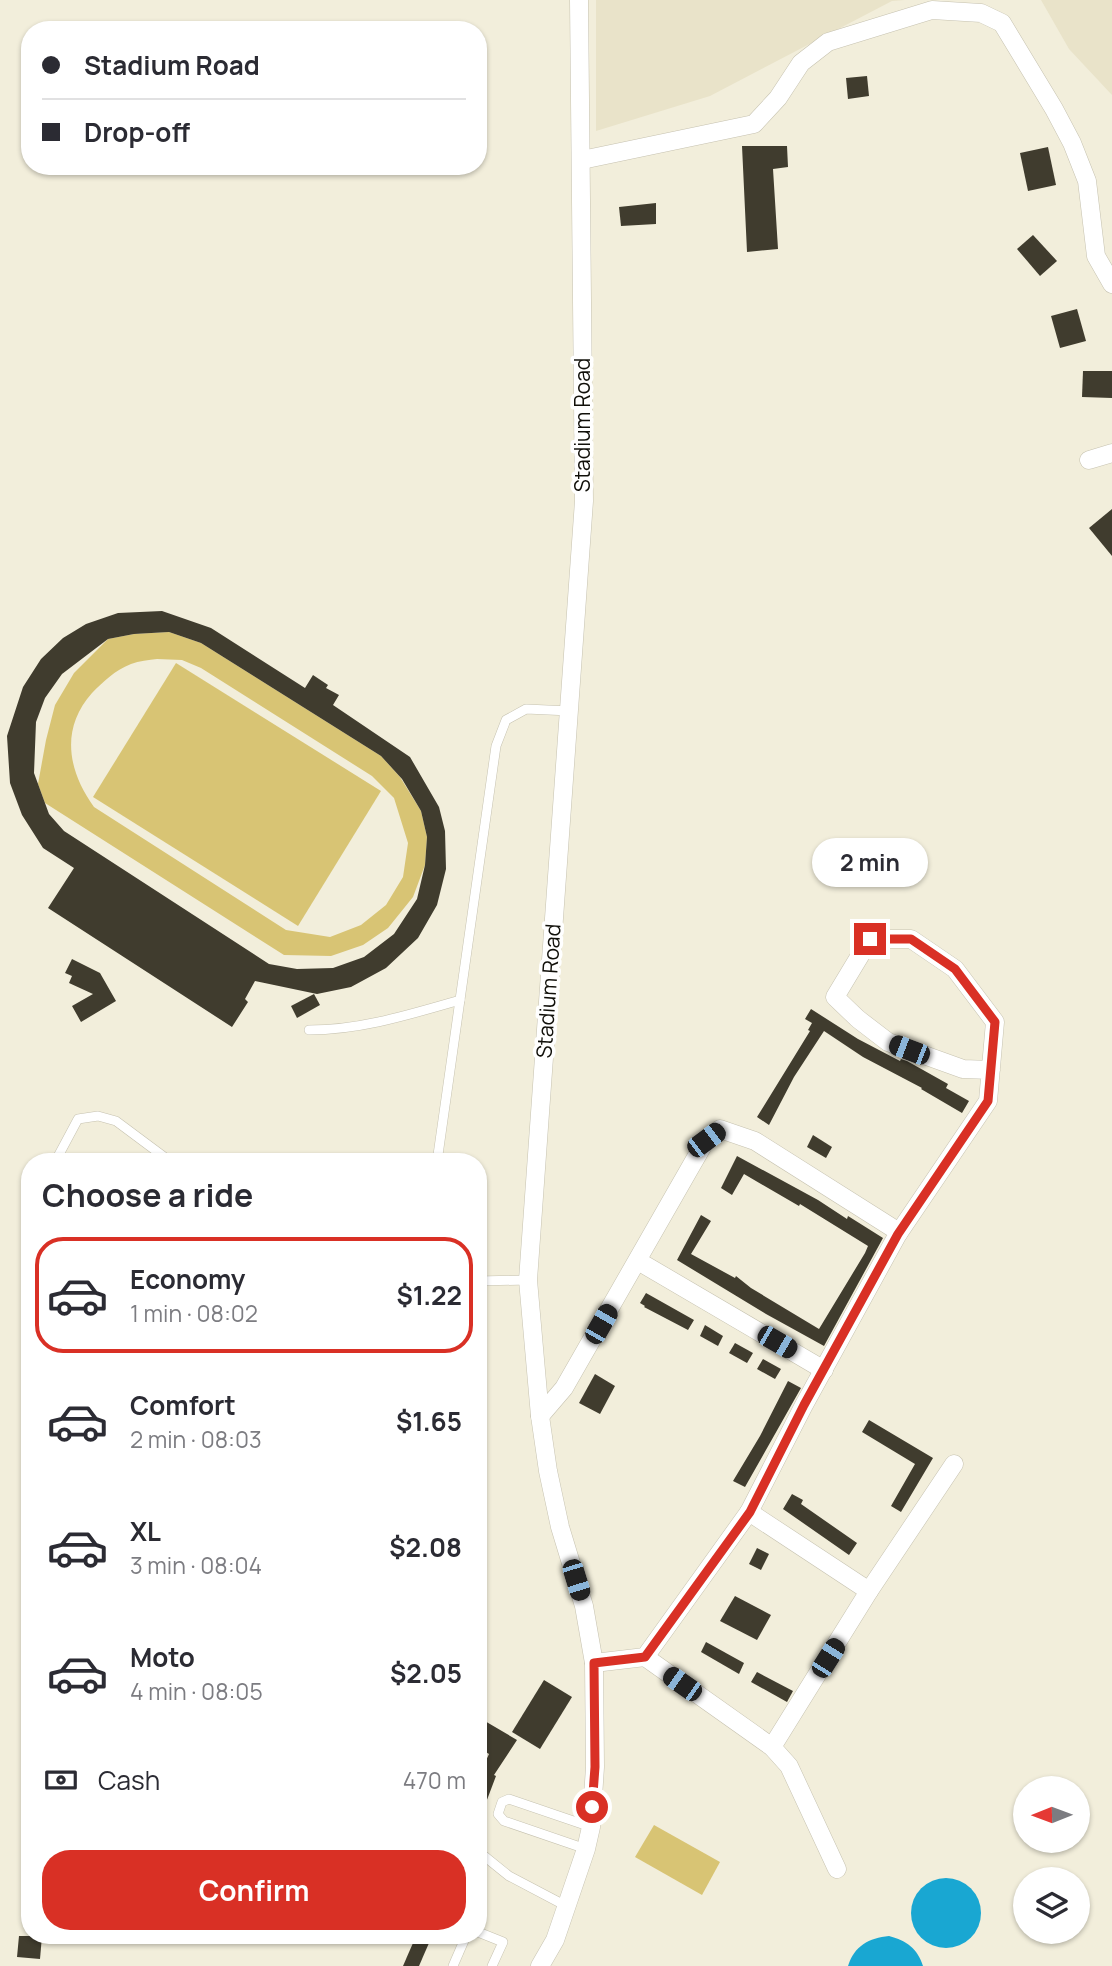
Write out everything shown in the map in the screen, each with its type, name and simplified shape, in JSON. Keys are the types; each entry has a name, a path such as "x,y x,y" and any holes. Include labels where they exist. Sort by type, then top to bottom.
{"street":[{"name":"Stadium Road","path":"540,1966 555,1940 568,1907 586,1849 591,1827 595,1767 594,1663 584,1606 558,1516 540,1416 528,1280 584,501 579,0"},
{"path":"582,160 754,124 778,98 801,63 828,42 932,10 981,13 1002,23 1072,144 1087,181 1096,256 1112,284"},
{"path":"1089,460 1112,453"},
{"path":"645,1657 750,1512 898,1234 988,1101 991,1070 995,1022 955,969 911,939 870,939 835,997 888,1042 963,1069 991,1070"},
{"path":"540,1416 564,1388 706,1140 720,1129 755,1141 900,1232 898,1234"},
{"path":"638,1261 824,1370"},
{"path":"772,1747 869,1591 954,1464"},
{"path":"750,1512 869,1591"},
{"path":"594,1663 645,1657 772,1747 789,1766 837,1869"}],"lane":[{"path":"438,1153 495,746 506,720 526,709 570,711"},
{"path":"309,1030 333,1030 387,1020 460,1000"},
{"path":"60,1153 78,1119 98,1116 116,1121 159,1153"},
{"path":"487,1280 528,1280"},
{"path":"586,1849 503,1821 498,1814 502,1802 509,1799 591,1827"},
{"path":"487,1857 509,1876 568,1907"},
{"path":"487,1935 503,1942 492,1966"},
{"path":"453,1966 463,1944"}],"shaded area":[{"path":"596,0 905,0 892,1 710,96 596,131"},
{"path":"1041,0 1112,0 1112,95 1069,49"},
{"path":"169,632 201,643 381,756 400,777 421,811 427,837 425,865 413,897 388,928 363,945 331,956 284,955 45,803 38,784 55,705 74,673 108,639","holes":["157,659 182,660 201,668 372,776 394,798 408,843 403,877 386,905 361,925 330,937 286,930 94,807 78,779 71,750 75,721 82,707 101,684 125,667"]},
{"path":"176,663 381,791 298,926 93,797"},
{"path":"654,1825 720,1862 702,1895 635,1857"}],"water":[{"path":"946,1878 971,1888 981,1913 971,1938 946,1948 921,1938 911,1913 921,1888"},
{"path":"889,1936 911,1946 923,1966 848,1966 854,1953 863,1944"}],"building":[{"path":"867,76 869,96 848,99 846,78"},
{"path":"742,146 787,146 788,167 773,169 778,249 747,252"},
{"path":"1048,147 1056,185 1028,191 1020,153"},
{"path":"656,203 656,224 621,226 619,207"},
{"path":"1033,235 1057,261 1040,276 1017,249"},
{"path":"1077,309 1086,341 1060,348 1051,316"},
{"path":"1083,371 1112,371 1112,398 1082,397"},
{"path":"1112,509 1112,556 1089,528"},
{"path":"162,611 211,628 305,688 313,675 328,685 326,688 339,695 333,705 410,757 439,807 445,831 446,869 437,905 418,938 386,968 351,987 317,994 255,981 245,999 248,1002 232,1027 48,908 74,868 43,848 22,815 10,783 7,736 23,687 41,659 63,638 86,624 118,613","holes":["169,632 201,643 381,756 402,779 421,811 427,837 425,865 417,899 394,934 364,957 333,968 297,969 269,964 64,831 49,814 34,773 36,722 45,698 62,674 108,639"]},
{"path":"72,959 100,973 116,1001 81,1022 72,1006 93,994 69,983 72,976 65,973"},
{"path":"314,994 320,1005 297,1018 291,1006"},
{"path":"811,1009 858,1039 900,1061 907,1061 948,1084 946,1088 969,1101 962,1113 863,1057 824,1031 794,1077 769,1125 757,1117 810,1031 808,1030 812,1023 805,1019"},
{"path":"813,1135 832,1147 826,1158 807,1147"},
{"path":"737,1156 883,1238 824,1346 677,1260 701,1215 711,1221 691,1254 735,1278 736,1276 819,1329 865,1253 868,1246 800,1204 799,1206 744,1174 732,1195 721,1188"},
{"path":"646,1293 694,1320 688,1330 644,1307 640,1303"},
{"path":"705,1325 723,1336 718,1346 700,1336"},
{"path":"735,1343 753,1353 747,1363 729,1353"},
{"path":"763,1359 781,1369 775,1379 757,1369"},
{"path":"595,1374 615,1386 600,1414 579,1403"},
{"path":"788,1381 801,1388 745,1487 733,1481"},
{"path":"869,1420 933,1458 901,1512 891,1506 915,1464 862,1432"},
{"path":"792,1494 803,1500 801,1504 857,1543 849,1555 783,1509"},
{"path":"757,1548 769,1554 761,1570 749,1564"},
{"path":"735,1596 771,1615 757,1640 720,1621"},
{"path":"706,1642 744,1663 739,1674 701,1652"},
{"path":"757,1672 793,1691 787,1702 751,1682"},
{"path":"544,1680 572,1697 540,1749 512,1732"},
{"path":"487,1722 517,1740 494,1775 496,1776 487,1800 487,1758"},
{"path":"19,1936 21,1944 41,1944 40,1959 17,1957"},
{"path":"413,1944 429,1944 419,1966 403,1966"}],"route":[{"path":"592,1807 595,1767 594,1663 645,1657 750,1512 804,1405 898,1234 988,1101 995,1022 955,969 911,939 870,939"}]}
